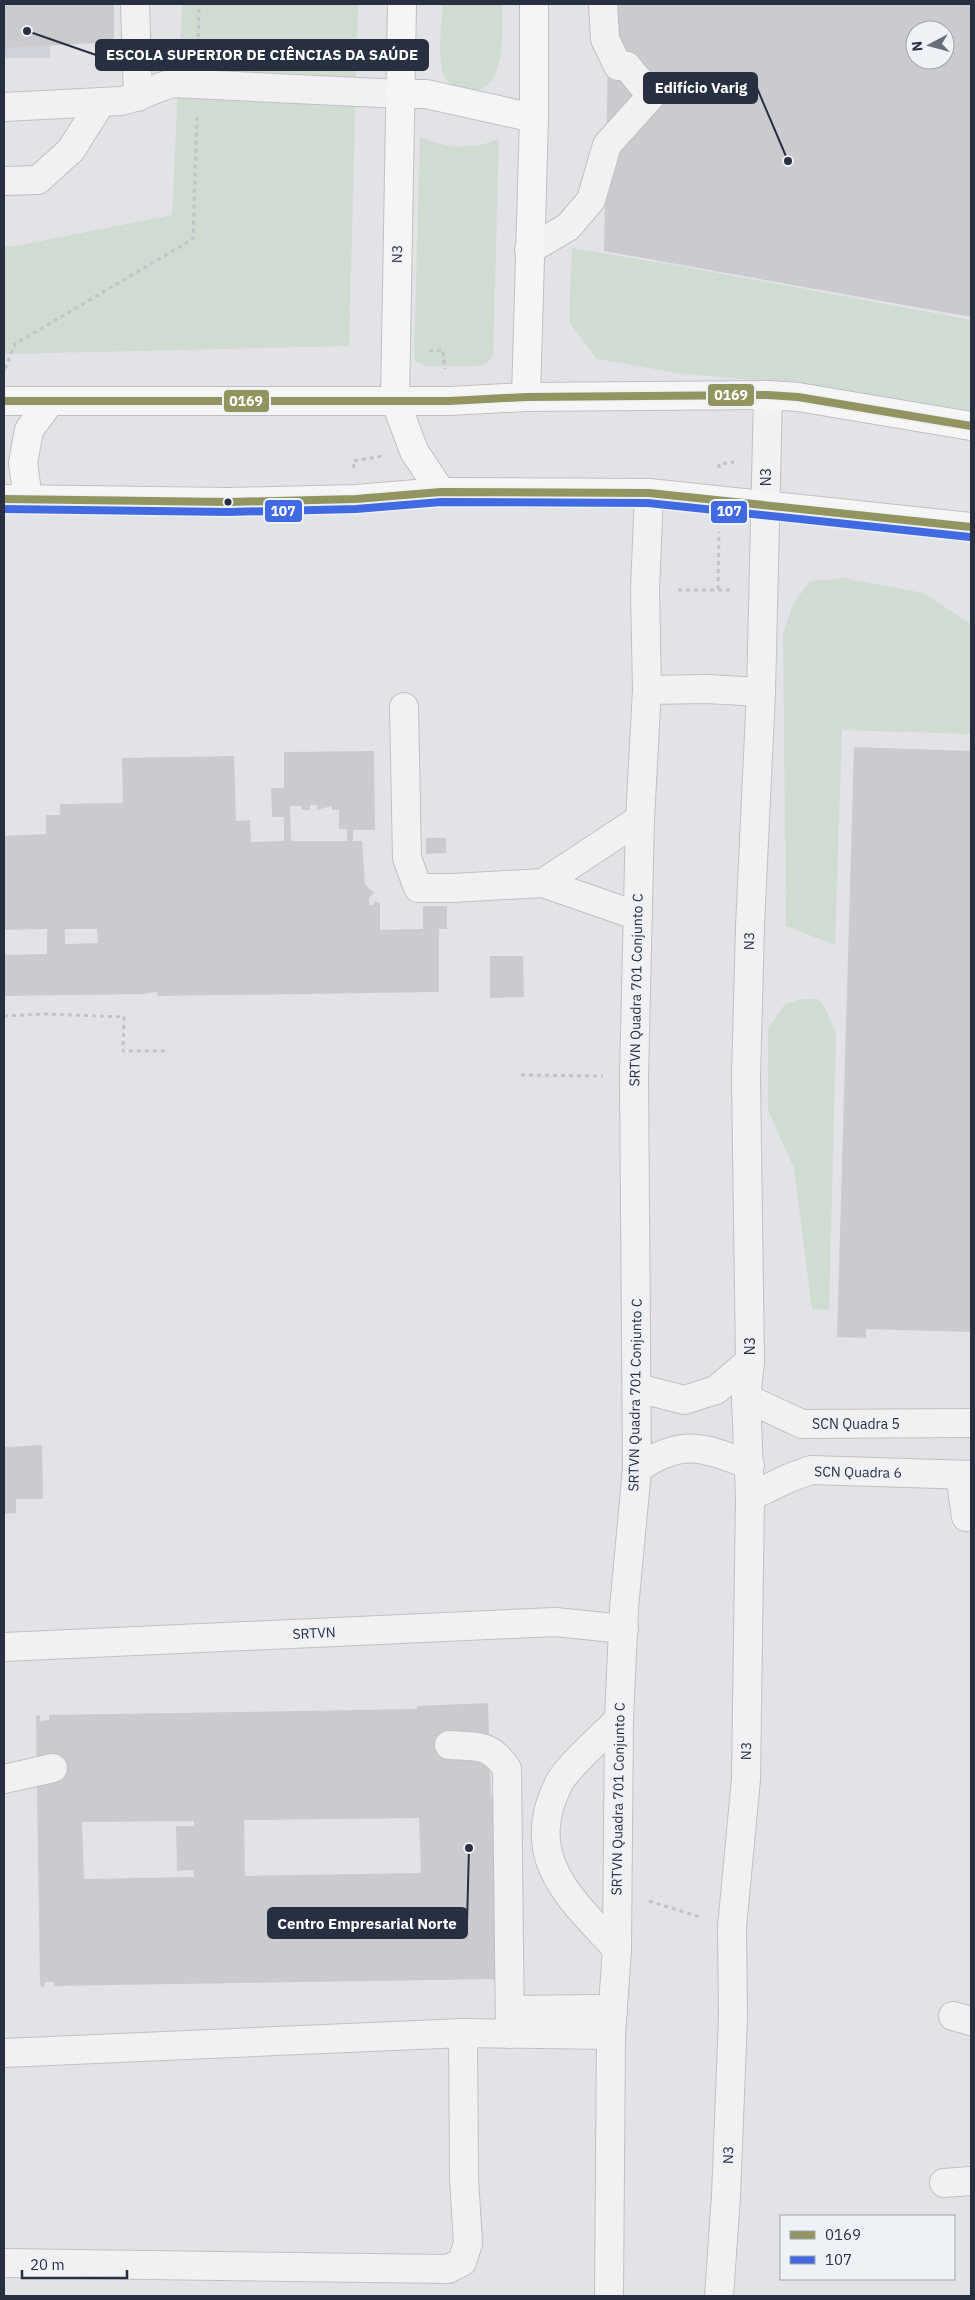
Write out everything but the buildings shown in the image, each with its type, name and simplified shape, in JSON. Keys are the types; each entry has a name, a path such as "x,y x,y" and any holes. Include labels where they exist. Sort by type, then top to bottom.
{"main road":[{"name":"N3","path":"402,4 395,400 414,451 441,492"},
{"path":"526,397 534,118 534,4"},
{"path":"400,94 426,94 534,118"},
{"path":"4,401 449,401 526,397 768,395 798,397 971,426"},
{"path":"49,402 29,430 16,499 238,502 356,499 441,492 649,493 766,507 971,527"}],"street":[{"path":"135,4 138,98"},
{"path":"529,250 568,227 591,200 607,145 651,96 627,66 618,66 605,39 602,4"},
{"path":"4,107 100,104 138,98 158,87 174,83 198,86 400,94"},
{"path":"4,181 38,180 71,150 100,104"},
{"name":"N3","path":"719,2296 726,2196 733,2017 732,1927 746,1779 750,1465 746,1398 750,1361 746,1077 750,926 761,692 768,395"},
{"name":"SRTVN Quadra 701 Conjunto C","path":"609,2296 612,2023 617,1949 619,1719 637,1469 638,1388 634,1077 640,819 647,690 645,590 649,493"},
{"path":"647,690 707,689 761,692"},
{"path":"404,707 406,858 418,888 543,883 638,916"},
{"path":"543,883 640,819"},
{"path":"638,1388 684,1400 716,1390 750,1361"},
{"name":"SCN Quadra 5","path":"746,1398 802,1424 971,1423"},
{"path":"637,1469 657,1455 688,1447 712,1450 750,1465"},
{"name":"SCN Quadra 6","path":"750,1497 789,1478 811,1470 965,1475"},
{"path":"965,1475 966,1517"},
{"name":"SRTVN","path":"4,1647 556,1622 624,1629"},
{"path":"617,1949 557,1881 550,1864 546,1838 548,1812 559,1782 619,1719"},
{"path":"449,1745 486,1748 498,1755 507,1769 510,2022"},
{"path":"4,1779 53,1768"},
{"path":"4,2053 463,2033 510,2022 596,2009 612,2023"},
{"path":"4,2263 448,2269 462,2262 468,2243 464,2178 463,2033"},
{"path":"944,2183 971,2181"}],"path":[{"path":"4,372 15,344 193,239 199,4"},
{"path":"645,590 718,589 764,593"},
{"path":"4,1016 46,1014 124,1017 123,1051 169,1051"},
{"path":"521,1076 634,1077"}],"shaded area":[{"path":"4,4 50,4 50,58 4,58"},
{"path":"182,4 358,4 349,346 4,354 4,246 16,246 172,215"},
{"path":"443,4 503,4 502,46 495,75 488,85 477,90 462,89 450,83 444,76 440,47"},
{"path":"420,136 439,144 459,147 489,143 499,139 493,355 486,364 478,366 425,366 416,361 414,357"},
{"path":"572,248 692,268 971,320 971,411 807,384 684,374 597,359 569,322"},
{"path":"844,578 923,593 971,624 971,734 842,730 835,945 786,926 783,634 793,604 810,581"},
{"path":"804,999 818,999 827,1012 836,1034 829,1310 812,1309 794,1168 768,1110 768,1028 785,1004"}],"transit line":[{"name":"0169","path":"4,401 449,401 526,397 768,395 798,397 971,426"},
{"name":"0169","path":"4,499 228,502 356,499 441,492 649,493 971,527"},
{"name":"107","path":"4,509 228,512 356,509 441,502 648,503 970,537"}],"place":[{"name":"ESCOLA SUPERIOR DE CIÊNCIAS DA SAÚDE","path":"27,31"},
{"name":"Edifício Varig","path":"788,161"},
{"name":"Centro Empresarial Norte","path":"469,1848"}]}
